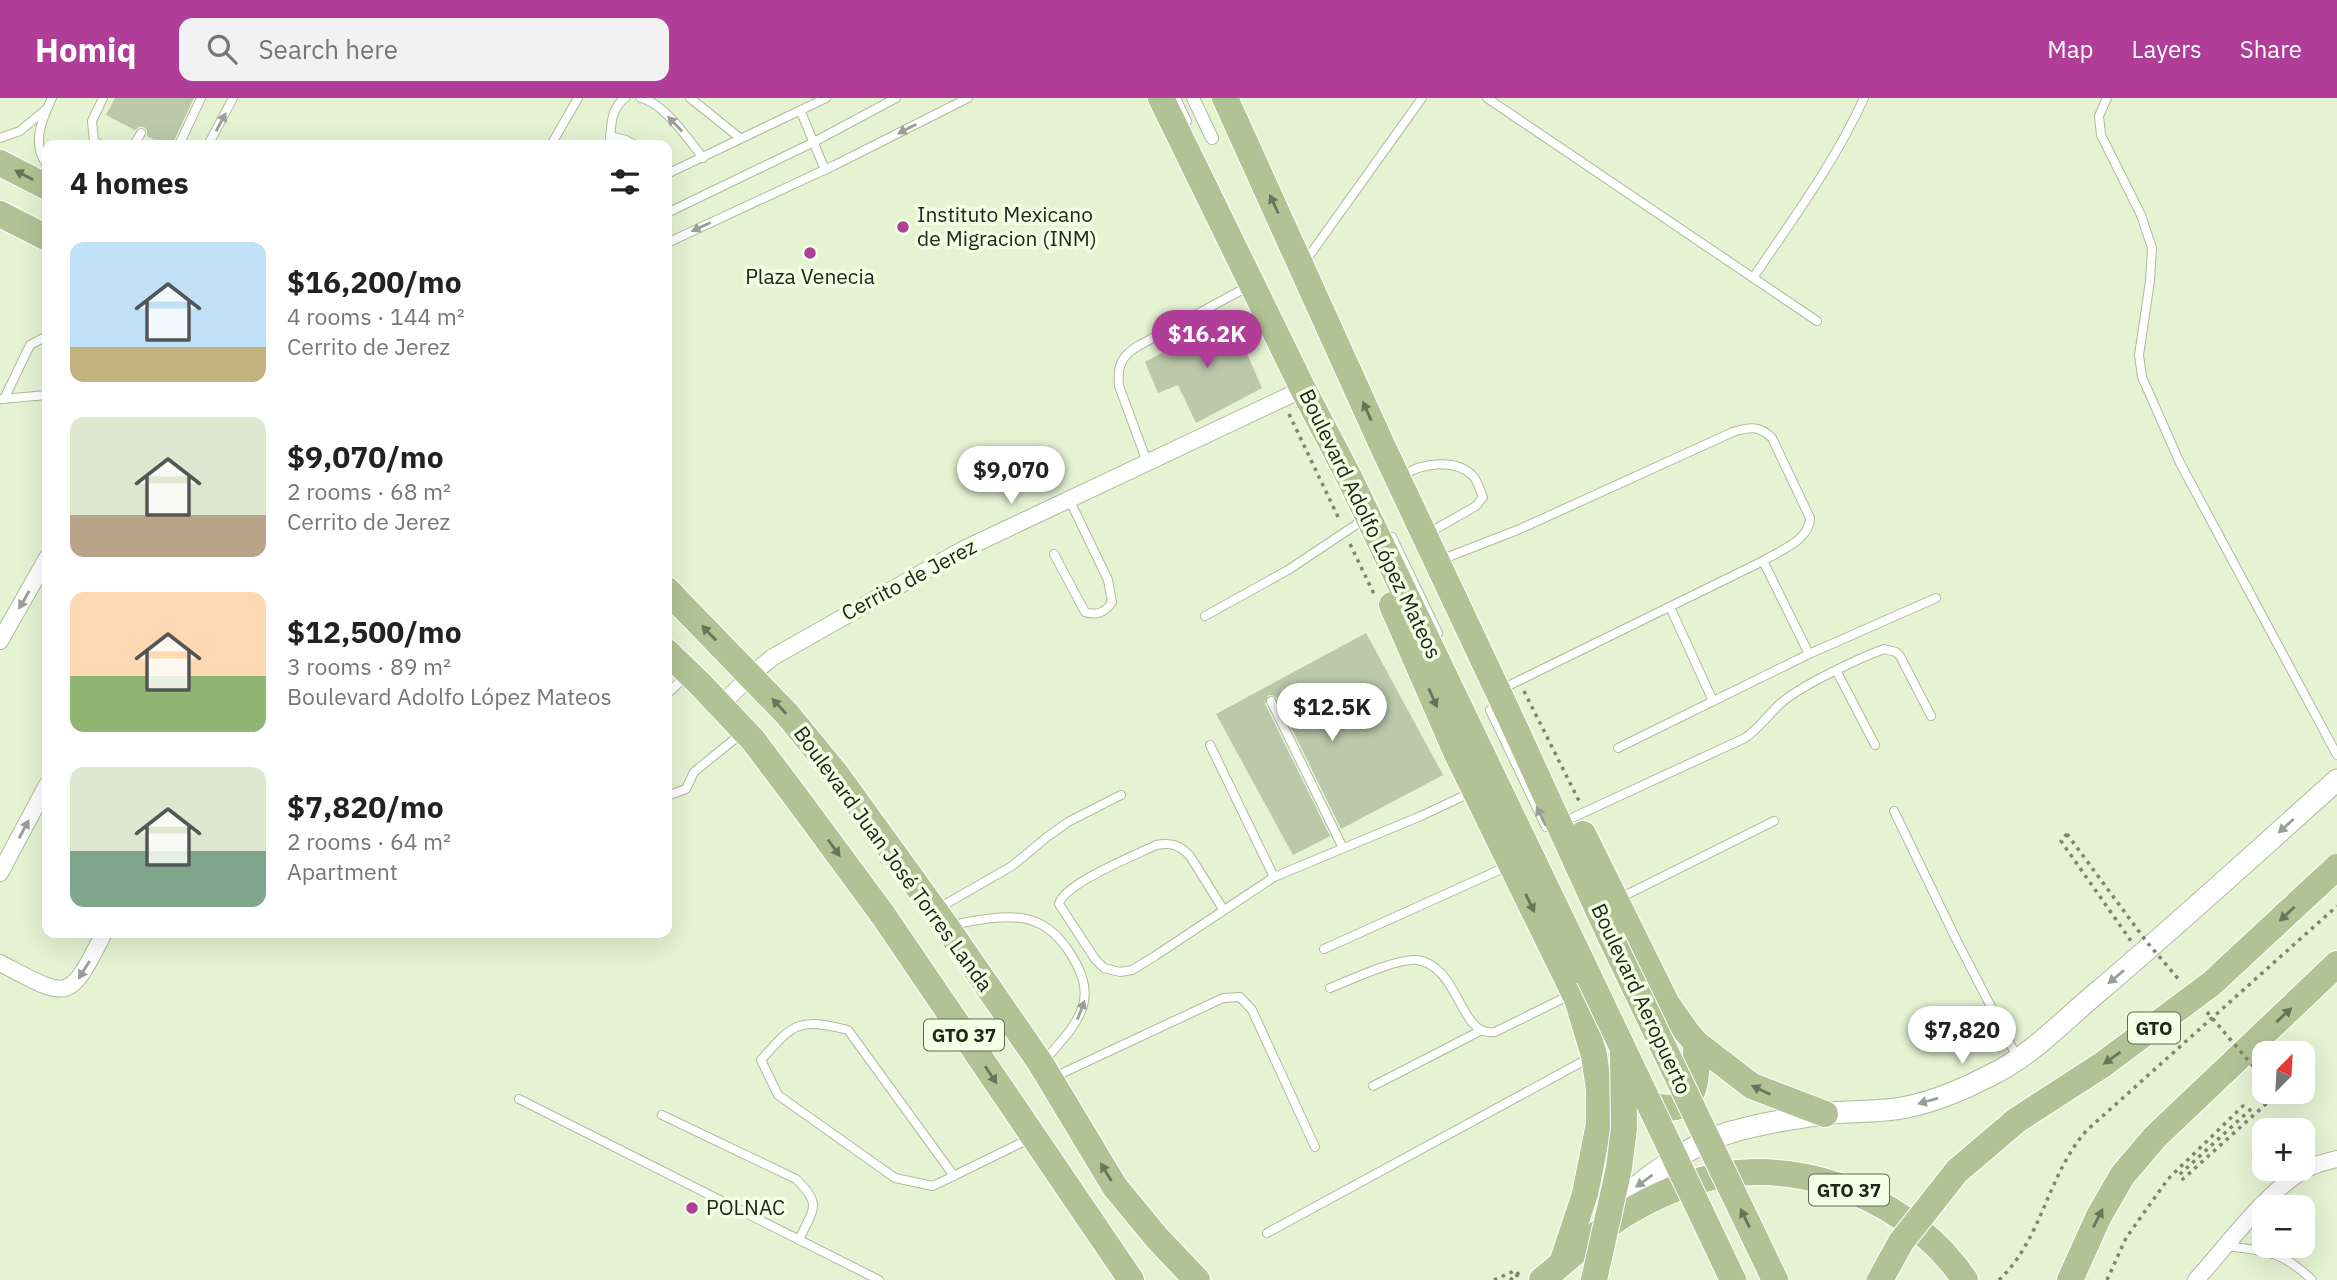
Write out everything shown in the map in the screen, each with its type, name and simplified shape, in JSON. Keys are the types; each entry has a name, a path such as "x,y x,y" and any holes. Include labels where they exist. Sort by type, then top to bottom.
{"main road":[{"name":"Boulevard Adolfo López Mateos","path":"1161,98 1252,284 1292,394 1348,475 1489,717"},
{"name":"Boulevard Adolfo López Mateos","path":"1225,98 1382,445 1489,717"},
{"path":"0,163 42,184"},
{"path":"0,214 42,235"},
{"path":"1382,445 1404,475 1448,557 1667,1004 1696,1043 1752,1086 1825,1114"},
{"path":"1348,475 1351,528 1511,865 1576,996 1603,1036 1626,1084 1636,1095 1656,1107 1671,1109 1684,1103 1692,1093 1696,1043"},
{"name":"Boulevard Juan José Torres Landa","path":"672,595 751,675 837,775 940,918 1045,1072 1115,1187 1197,1280"},
{"name":"Boulevard Juan José Torres Landa","path":"672,657 744,731 883,915 1130,1280"},
{"name":"Boulevard Aeropuerto","path":"1489,717 1622,1044 1733,1280"},
{"name":"Boulevard Aeropuerto","path":"1489,717 1611,938 1775,1280"},
{"name":"GTO","path":"1880,1280 1901,1242 1957,1171 2017,1120 2102,1065 2211,984 2337,867"},
{"path":"2070,1280 2099,1216 2122,1177 2155,1137 2337,964"},
{"path":"1562,1263 1585,1194 1599,1124 1599,1090 1594,1055 1576,996"},
{"path":"1594,1280 1619,1168 1624,1128 1622,1044"},
{"name":"GTO 37","path":"1534,1273 1562,1263 1625,1214 1662,1195 1718,1176 1764,1172 1804,1176 1849,1190 1876,1202 1902,1218 1931,1242 1965,1280"},
{"path":"1137,1215 1182,1280"}],"street":[{"path":"1193,98 1212,138"},
{"name":"Cerrito de Jerez","path":"720,706 751,675 774,657 833,621 962,551 1292,394"},
{"path":"0,641 42,567"},
{"path":"1562,1263 1620,1200 1669,1163 1716,1137 1736,1130 1825,1114 1874,1112 1933,1101 1995,1074 2018,1059 2195,909 2337,780"},
{"path":"0,873 42,794"},
{"path":"0,964 50,989 69,987 81,977 101,938"},
{"path":"2196,1280 2289,1180 2311,1167 2337,1159"}],"lane":[{"path":"42,158 38,141 52,98"},
{"path":"94,140 92,121 103,98"},
{"path":"181,140 201,98"},
{"path":"211,140 233,98"},
{"path":"554,140 578,98"},
{"path":"610,140 616,106 625,98"},
{"path":"641,98 657,106 686,135 703,158"},
{"path":"690,98 740,138"},
{"path":"672,172 826,98"},
{"path":"672,211 812,143 896,98"},
{"path":"672,241 825,170 968,98"},
{"path":"1176,98 1193,134"},
{"path":"1302,265 1422,98"},
{"path":"1488,98 1817,321"},
{"path":"1753,278 1851,127 1864,98"},
{"path":"2107,98 2099,116 2101,135 2141,215 2152,248 2139,355 2142,377 2180,463 2337,755"},
{"path":"0,138 33,122 47,108"},
{"path":"801,112 825,170"},
{"path":"137,140 141,133"},
{"path":"1147,463 1119,386 1117,373 1120,363 1128,352 1138,346 1252,284"},
{"path":"2,399 30,345 42,339"},
{"path":"2,399 42,395"},
{"path":"1448,557 1520,529 1747,427 1765,430 1772,438 1810,519 1806,534 1762,561 1510,685"},
{"path":"1404,475 1416,467 1452,465 1474,476 1483,497 1476,506 1434,530"},
{"path":"1054,554 1085,612 1099,613 1108,608 1112,602 1108,580 1069,499"},
{"path":"1205,616 1288,570 1351,528"},
{"path":"1389,531 1440,637"},
{"path":"1762,561 1809,654"},
{"path":"1618,748 1809,654 1936,598"},
{"path":"1670,607 1713,701"},
{"path":"1574,817 1745,738 1758,729 1780,704 1794,693 1884,649 1896,652 1931,716"},
{"path":"1837,672 1875,745"},
{"path":"672,689 689,673"},
{"path":"1272,701 1343,848"},
{"path":"1489,717 1548,832"},
{"path":"672,794 687,789 694,772 744,731"},
{"path":"1210,745 1274,877"},
{"path":"1223,909 1190,856 1183,848 1166,843 1156,845 1075,886 1062,895 1059,904 1095,959 1104,968 1120,972 1132,970 1274,877 1421,816 1475,790"},
{"path":"940,918 1069,822 1122,795"},
{"path":"1894,811 2018,1059"},
{"path":"1615,900 1774,821"},
{"path":"1324,948 1511,865"},
{"path":"940,918 1021,918 1037,922 1056,935 1078,964 1085,983 1085,999 1079,1018 1045,1072"},
{"path":"1573,921 1597,972"},
{"path":"1330,988 1403,961 1418,960 1446,977 1471,1021 1480,1031 1487,1033 1495,1032 1576,996"},
{"path":"1045,1072 1223,998 1240,997 1252,1010 1315,1147"},
{"path":"954,1176 848,1030 821,1023 790,1028 761,1060 778,1095 895,1178 933,1186 954,1176 1033,1137"},
{"path":"1373,1086 1480,1031"},
{"path":"1267,1233 1594,1055"},
{"path":"519,1099 879,1280"},
{"path":"662,1115 796,1179 812,1194 814,1207 799,1240"},
{"path":"2227,1246 2267,1251 2284,1257 2312,1280"}],"path":[{"path":"1292,394 1351,528 1374,594"},
{"path":"2067,834 2146,941 2185,987"},
{"path":"1999,1280 2011,1268 2033,1235 2063,1162 2074,1144 2337,906"},
{"path":"2201,1005 2252,1065"},
{"path":"2107,1280 2126,1238 2168,1179 2243,1105 2250,1110 2179,1175 2183,1179 2266,1104"},
{"path":"1494,1280 1514,1271 1520,1280"},
{"path":"1510,1280 1534,1273"}],"building":[{"path":"115,98 194,98 174,140 155,140 147,136 144,127 135,130 106,115"},
{"path":"1230,315 1262,388 1196,423 1178,385 1158,393 1145,362"},
{"path":"1366,633 1443,775 1341,829 1277,698 1268,695 1265,704 1330,836 1293,855 1216,714"}],"place":[{"name":"Instituto Mexicano de Migracion (INM)","path":"903,227"},
{"name":"Plaza Venecia","path":"810,253"},
{"name":"POLNAC","path":"692,1208"}]}
